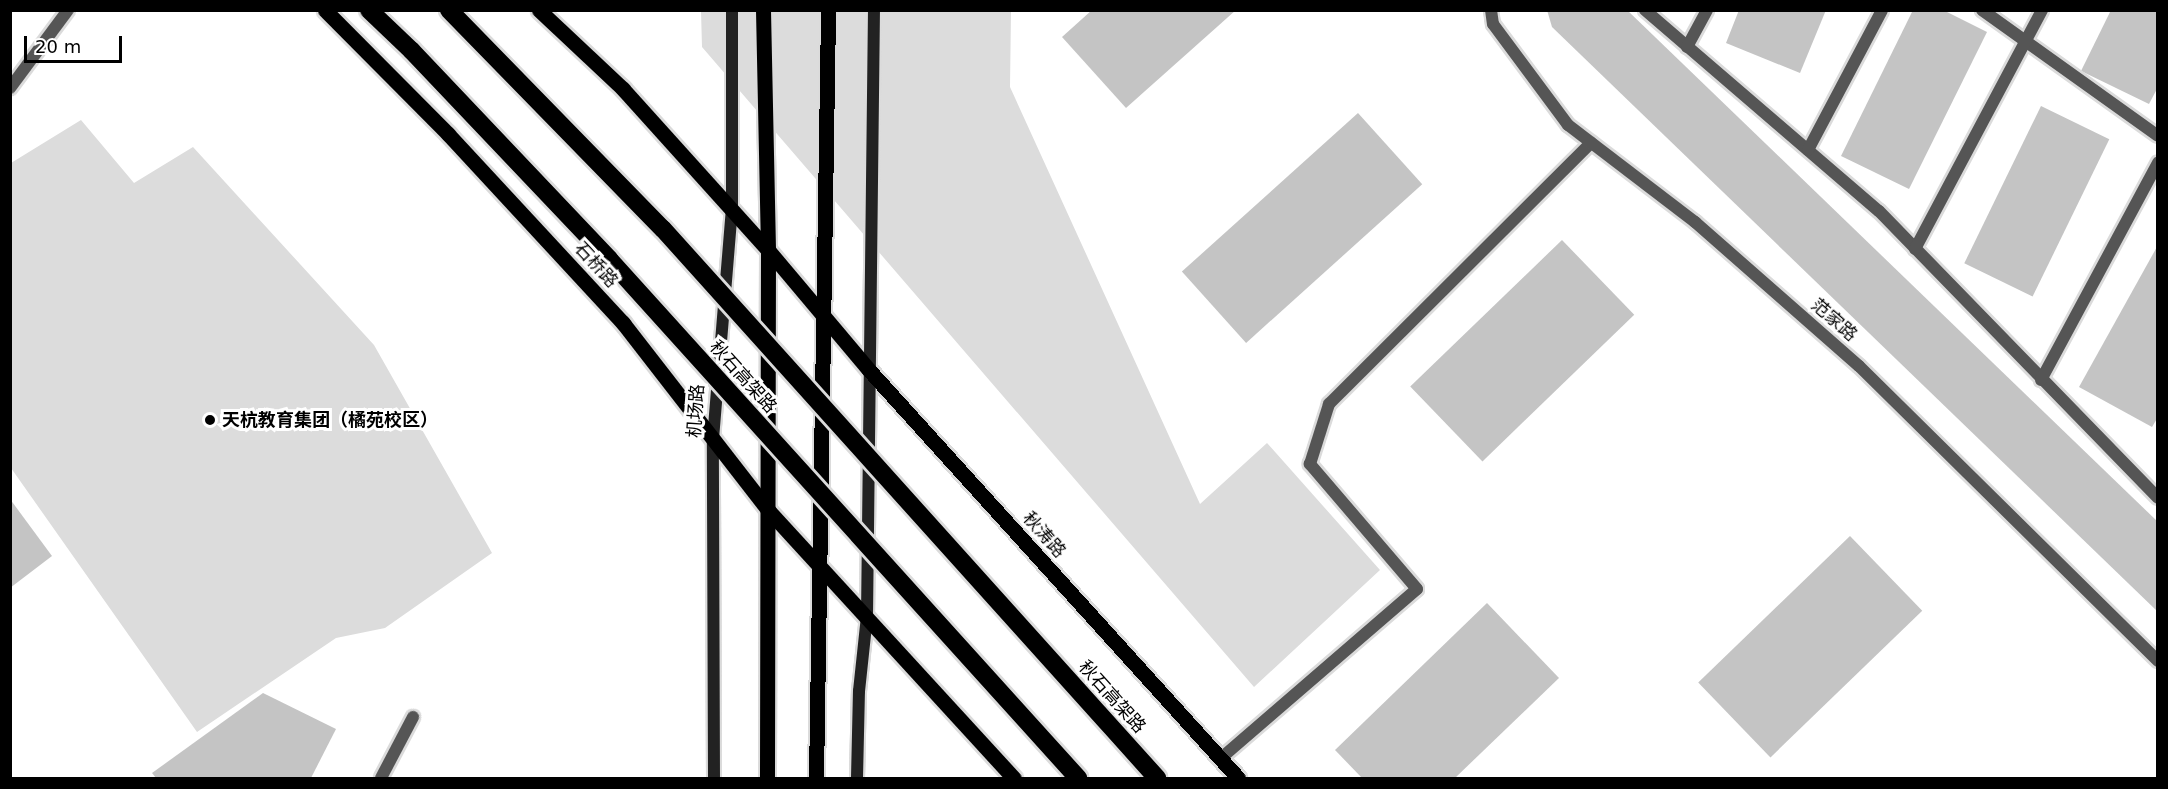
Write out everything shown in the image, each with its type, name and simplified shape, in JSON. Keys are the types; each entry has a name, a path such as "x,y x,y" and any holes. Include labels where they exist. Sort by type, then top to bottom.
{"highway":[{"name":"秋石高架路","path":"369,10 411,50 609,260 1078,778"},
{"name":"秋石高架路","path":"449,10 663,229 1157,778"}],"main road":[{"name":"石桥路","path":"325,10 448,134 623,323 768,510 819,563"},
{"path":"539,10 623,89 732,209 824,316"},
{"name":"机场路","path":"714,778 713,439 732,209 732,10"},
{"path":"763,10 768,250 767,778"},
{"path":"816,778 828,10"},
{"path":"858,778 859,691 867,616 874,10"},
{"name":"秋涛路","path":"824,316 1238,778"},
{"path":"819,563 1014,778"}],"street":[{"path":"10,87 68,10"},
{"name":"范家路","path":"1491,10 1493,24 1568,125 1695,222 1859,366 2157,661"},
{"path":"1645,10 1879,211 2154,495"},
{"path":"1687,47 1707,10"},
{"path":"1808,150 1882,10"},
{"path":"1982,10 2157,136"},
{"path":"1915,249 2042,10"},
{"path":"1220,759 1417,589 1310,464 1329,404 1591,143"},
{"path":"2042,380 2157,163"},
{"path":"2154,495 2157,480"},
{"path":"381,778 413,717"}],"shaded area":[{"path":"701,11 1011,11 1010,87 1200,504 1267,443 1380,570 1254,687 702,47"},
{"name":"天杭教育集团（橘苑校区）","path":"81,120 134,183 193,147 374,345 492,553 385,628 336,638 197,732 11,468 11,163"}],"building":[{"path":"1092,10 1236,10 1126,108 1062,37"},
{"path":"1547,10 1627,10 2158,522 2158,612 1552,27"},
{"path":"1739,10 1826,10 1800,73 1726,43"},
{"path":"1913,10 1943,10 1987,32 1909,189 1841,156"},
{"path":"2111,10 2158,10 2158,87 2149,104 2081,71"},
{"path":"2041,106 2109,139 2033,297 1964,263"},
{"path":"1358,113 1422,184 1246,343 1182,272"},
{"path":"1562,240 1634,315 1482,461 1410,387"},
{"path":"2158,245 2158,417 2152,427 2079,387"},
{"path":"10,499 52,556 10,588"},
{"path":"1850,536 1922,611 1770,757 1698,683"},
{"path":"1487,603 1559,678 1455,778 1362,778 1335,750"},
{"path":"263,693 336,729 311,778 156,778 152,773"}],"place":[{"name":"天杭教育集团（橘苑校区）","path":"210,420"}]}
